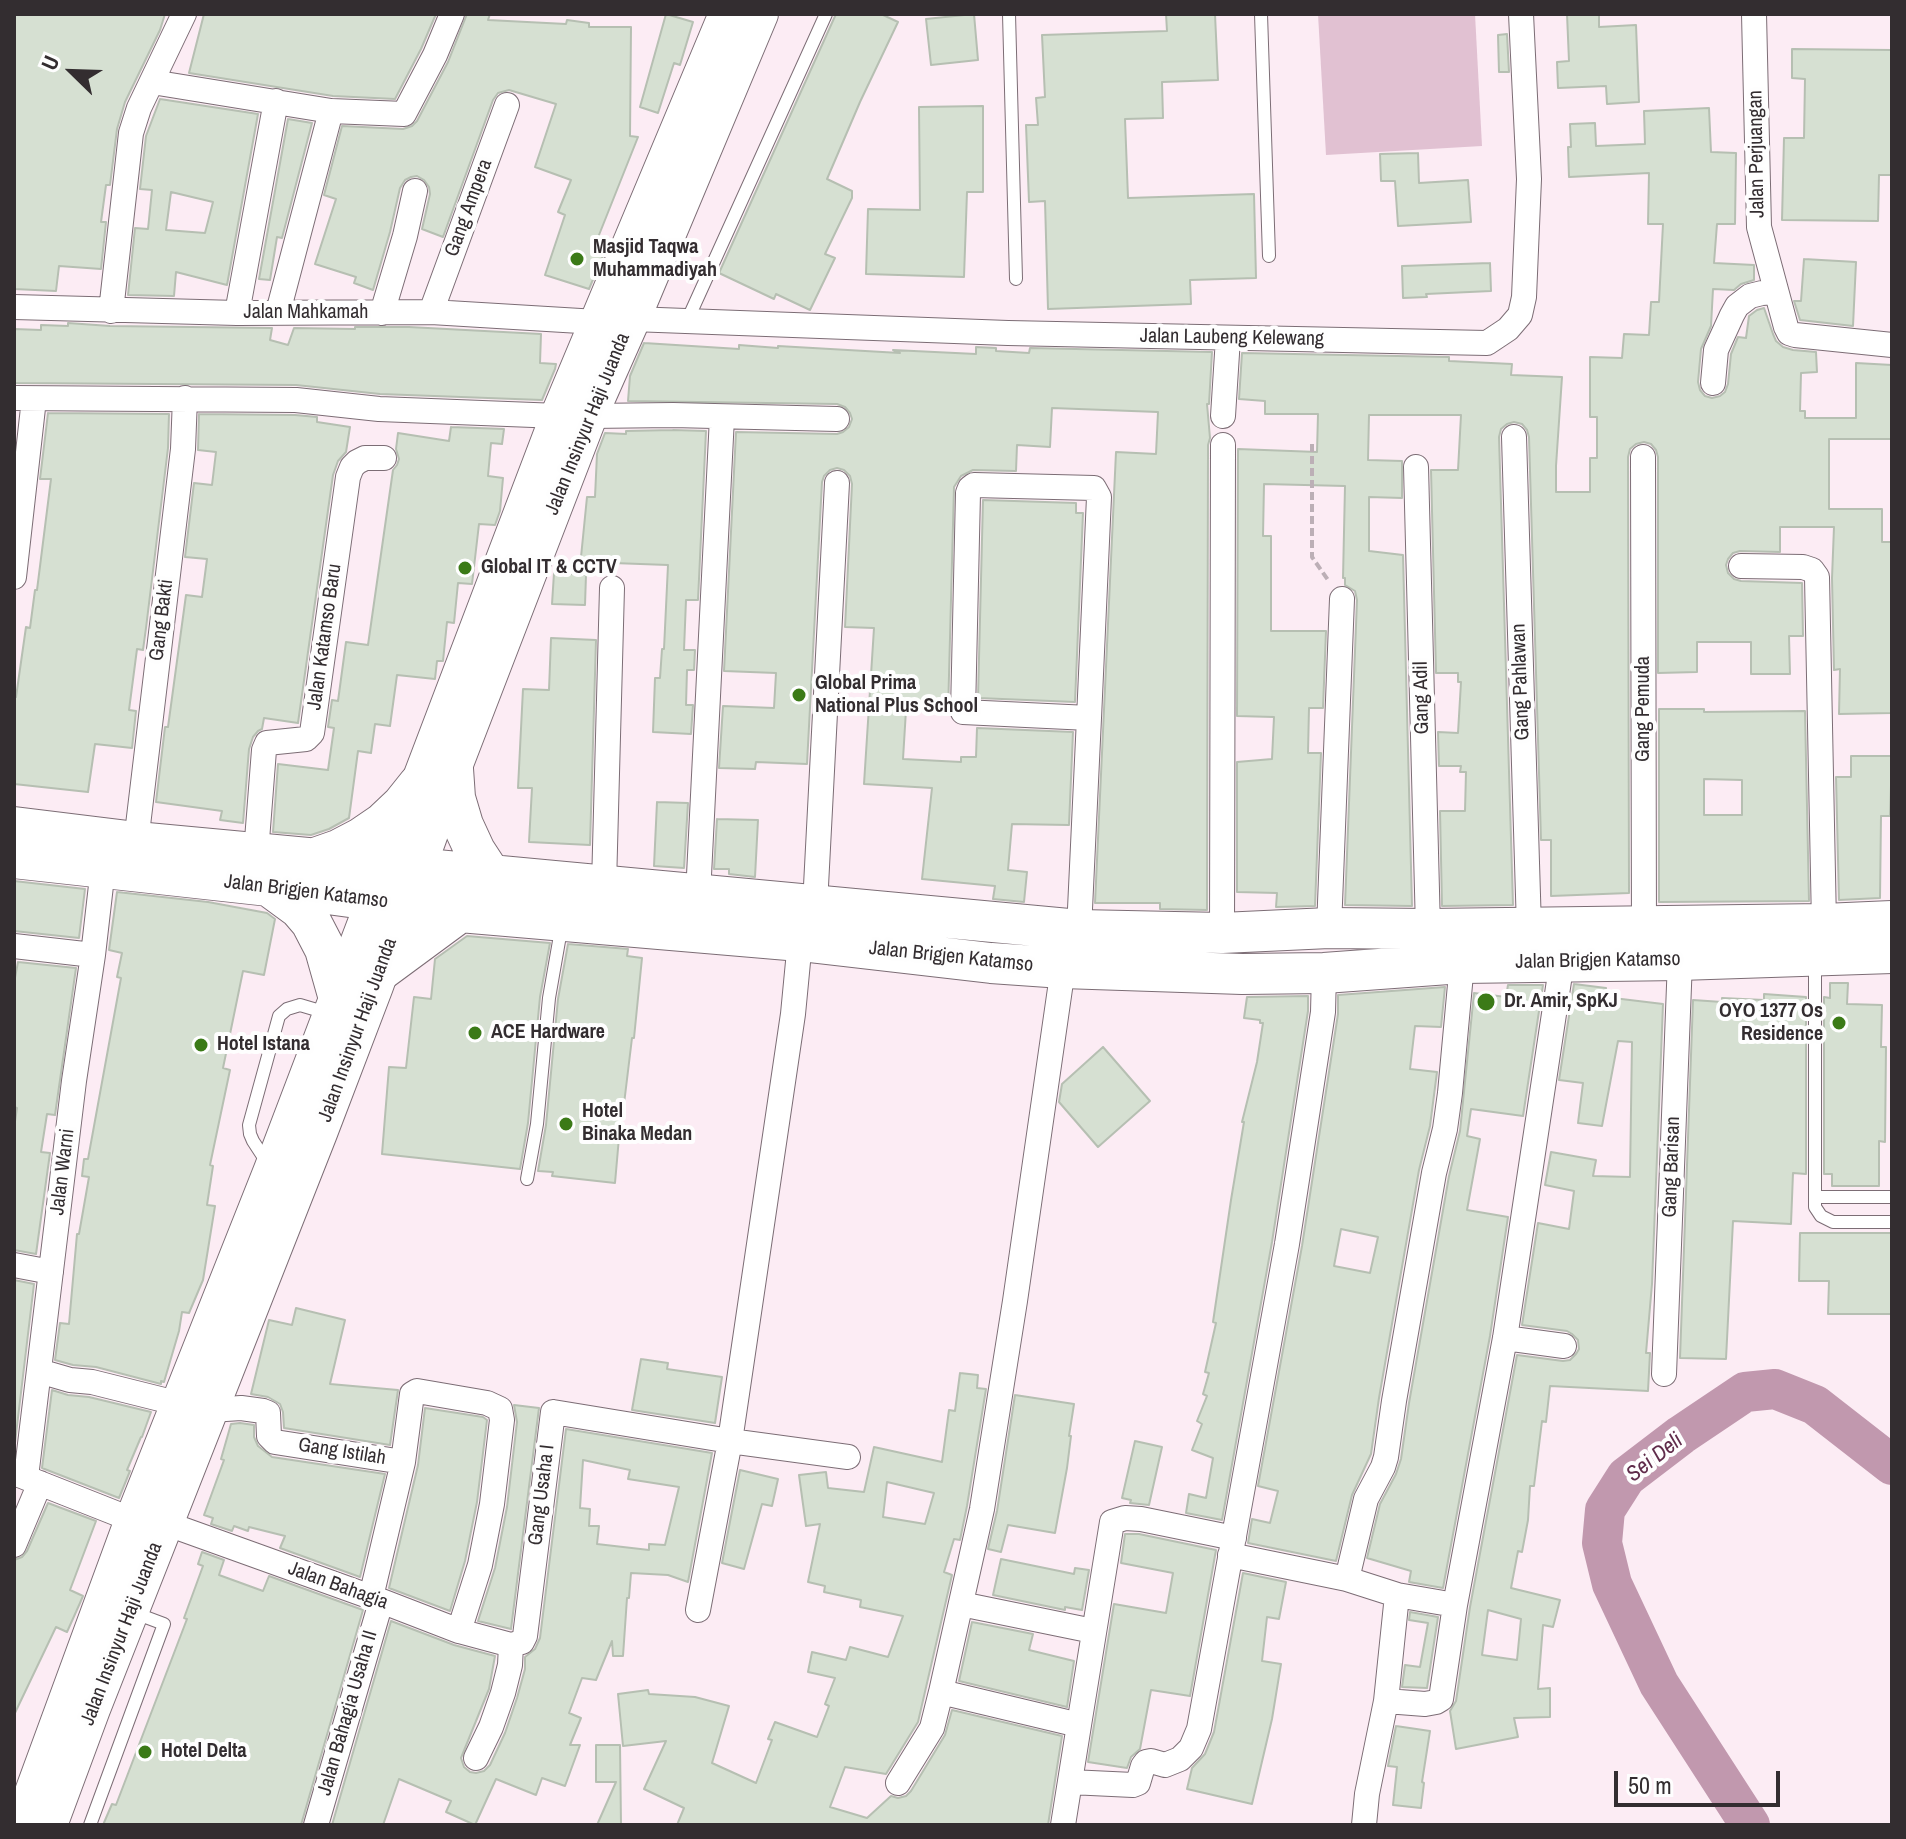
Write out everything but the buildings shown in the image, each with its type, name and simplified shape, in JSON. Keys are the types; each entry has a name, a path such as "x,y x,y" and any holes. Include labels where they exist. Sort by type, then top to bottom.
{"main road":[{"name":"Jalan Insinyur Haji Juanda","path":"195,1407 272,1170 335,1005 396,885 574,416 614,320 727,14"},
{"name":"Jalan Insinyur Haji Juanda","path":"614,320 760,14"},
{"path":"314,858 361,838 383,823 435,777 455,798 463,825 490,874"},
{"name":"Jalan Brigjen Katamso","path":"14,827 136,842 262,870 314,858 396,885 460,912 800,941 1063,968 1242,974 1324,973 1462,963 1562,961 1656,949 1820,940 1892,921"},
{"name":"Jalan Brigjen Katamso","path":"14,858 103,868 262,870 396,885 490,874 1079,930 1222,933 1329,928 1529,928 1656,949"},
{"path":"262,870 311,922 325,949 335,1005"},
{"name":"Jalan Insinyur Haji Juanda","path":"21,1825 195,1407 319,1133 380,971 396,885"},
{"path":"380,971 460,912"},
{"name":"Jalan Brigjen Katamso","path":"1820,940 1892,953"},
{"name":"Jalan Insinyur Haji Juanda","path":"49,1825 131,1612 149,1522"}],"street":[{"path":"111,311 131,133 139,108 184,14"},
{"path":"152,82 331,111 404,114 435,55 452,14"},
{"path":"719,14 727,14"},
{"name":"Jalan Laubeng Kelewang","path":"614,320 1008,333 1487,343 1508,329 1520,315 1524,297 1529,179 1521,14"},
{"name":"Jalan Perjuangan","path":"1754,14 1759,227 1789,333 1892,345"},
{"path":"237,313 276,101"},
{"name":"Gang Ampera","path":"431,312 507,105"},
{"path":"278,312 331,111"},
{"path":"382,313 415,191"},
{"path":"1713,383 1716,350 1737,306 1750,296 1776,292"},
{"name":"Jalan Mahkamah","path":"14,307 237,313 431,312 614,320"},
{"path":"1223,416 1228,338"},
{"name":"Gang Bakti","path":"136,842 183,449 185,398"},
{"path":"14,577 24,399 296,400 379,409 574,416 837,419"},
{"path":"698,895 722,417"},
{"name":"Gang Pahlawan","path":"1514,437 1529,928"},
{"path":"1222,933 1223,445"},
{"name":"Gang Pemuda","path":"1643,457 1656,949"},
{"name":"Jalan Katamso Baru","path":"262,870 264,750 267,743 306,739 312,733 348,477 357,462 365,458 384,458"},
{"name":"Gang Adil","path":"1416,467 1428,929"},
{"path":"815,905 837,483"},
{"path":"1079,930 1089,718 1099,497 1094,488 974,485 968,493 963,712 1089,718"},
{"path":"1741,566 1803,567 1812,570 1817,577 1820,940"},
{"path":"604,885 612,588"},
{"path":"1329,928 1342,599"},
{"name":"Jalan Warni","path":"14,1545 27,1478 74,1081 103,868"},
{"path":"698,1610 730,1441 793,1014 800,941"},
{"path":"14,946 93,955"},
{"name":"Gang Barisan","path":"1656,949 1664,1374"},
{"path":"1386,1701 1425,1704 1441,1699 1455,1605 1505,1338 1562,961"},
{"path":"1347,1579 1366,1499 1386,1457 1431,1189 1445,1129 1462,963"},
{"path":"898,1783 932,1728 982,1509 1063,968"},
{"path":"1070,1782 1138,1783 1146,1762 1165,1765 1180,1759 1191,1748 1199,1729 1287,1244 1323,1012 1324,973"},
{"path":"14,1265 51,1272"},
{"path":"1505,1338 1564,1346"},
{"path":"39,1371 195,1407"},
{"name":"Jalan Bahagia Usaha II","path":"316,1825 376,1600 414,1392 487,1403 502,1412 492,1504 480,1565 459,1631"},
{"name":"Gang Istilah","path":"195,1407 263,1411 268,1413 269,1436 275,1442 403,1462"},
{"name":"Gang Usaha I","path":"511,1645 522,1642 525,1636 553,1412 730,1441"},
{"path":"730,1441 848,1457"},
{"name":"Jalan Bahagia","path":"27,1478 459,1631 511,1645"},
{"path":"1063,1825 1112,1522 1125,1518 1141,1519 1397,1595 1455,1605"},
{"path":"1364,1825 1367,1794 1386,1701 1397,1595"},
{"path":"961,1604 1093,1631"},
{"path":"476,1758 503,1693 511,1645"},
{"path":"941,1692 1079,1725"}],"lane":[{"path":"687,321 826,14"},
{"path":"1009,14 1016,279"},
{"path":"1261,14 1269,256"},
{"path":"527,1179 537,1124 549,998 563,920"},
{"path":"1820,940 1815,1207 1819,1214 1833,1222 1892,1222"},
{"path":"272,1170 253,1141 249,1125 279,1016 287,1009 300,1005 335,1005"},
{"path":"1815,1197 1892,1197"},
{"path":"90,1825 164,1624 131,1612"}],"path":[{"path":"1312,444 1312,557 1342,599"}],"shaded area":[{"path":"1318,14 1475,14 1482,146 1326,155"}],"waterway":[{"name":"Sei Deli","path":"1750,1825 1659,1684 1612,1584 1602,1543 1605,1510 1626,1477 1745,1392 1775,1389 1815,1405 1892,1465"}],"place":[{"name":"Masjid Taqwa Muhammadiyah","path":"577,259"},
{"name":"Global IT & CCTV","path":"465,568"},
{"name":"Global Prima National Plus School","path":"799,695"},
{"name":"Dr. Amir, SpKJ","path":"1486,1002"},
{"name":"OYO 1377 Os Residence","path":"1839,1023"},
{"name":"ACE Hardware","path":"475,1033"},
{"name":"Hotel Istana","path":"201,1045"},
{"name":"Hotel Binaka Medan","path":"566,1124"},
{"name":"Hotel Delta","path":"145,1752"}]}
